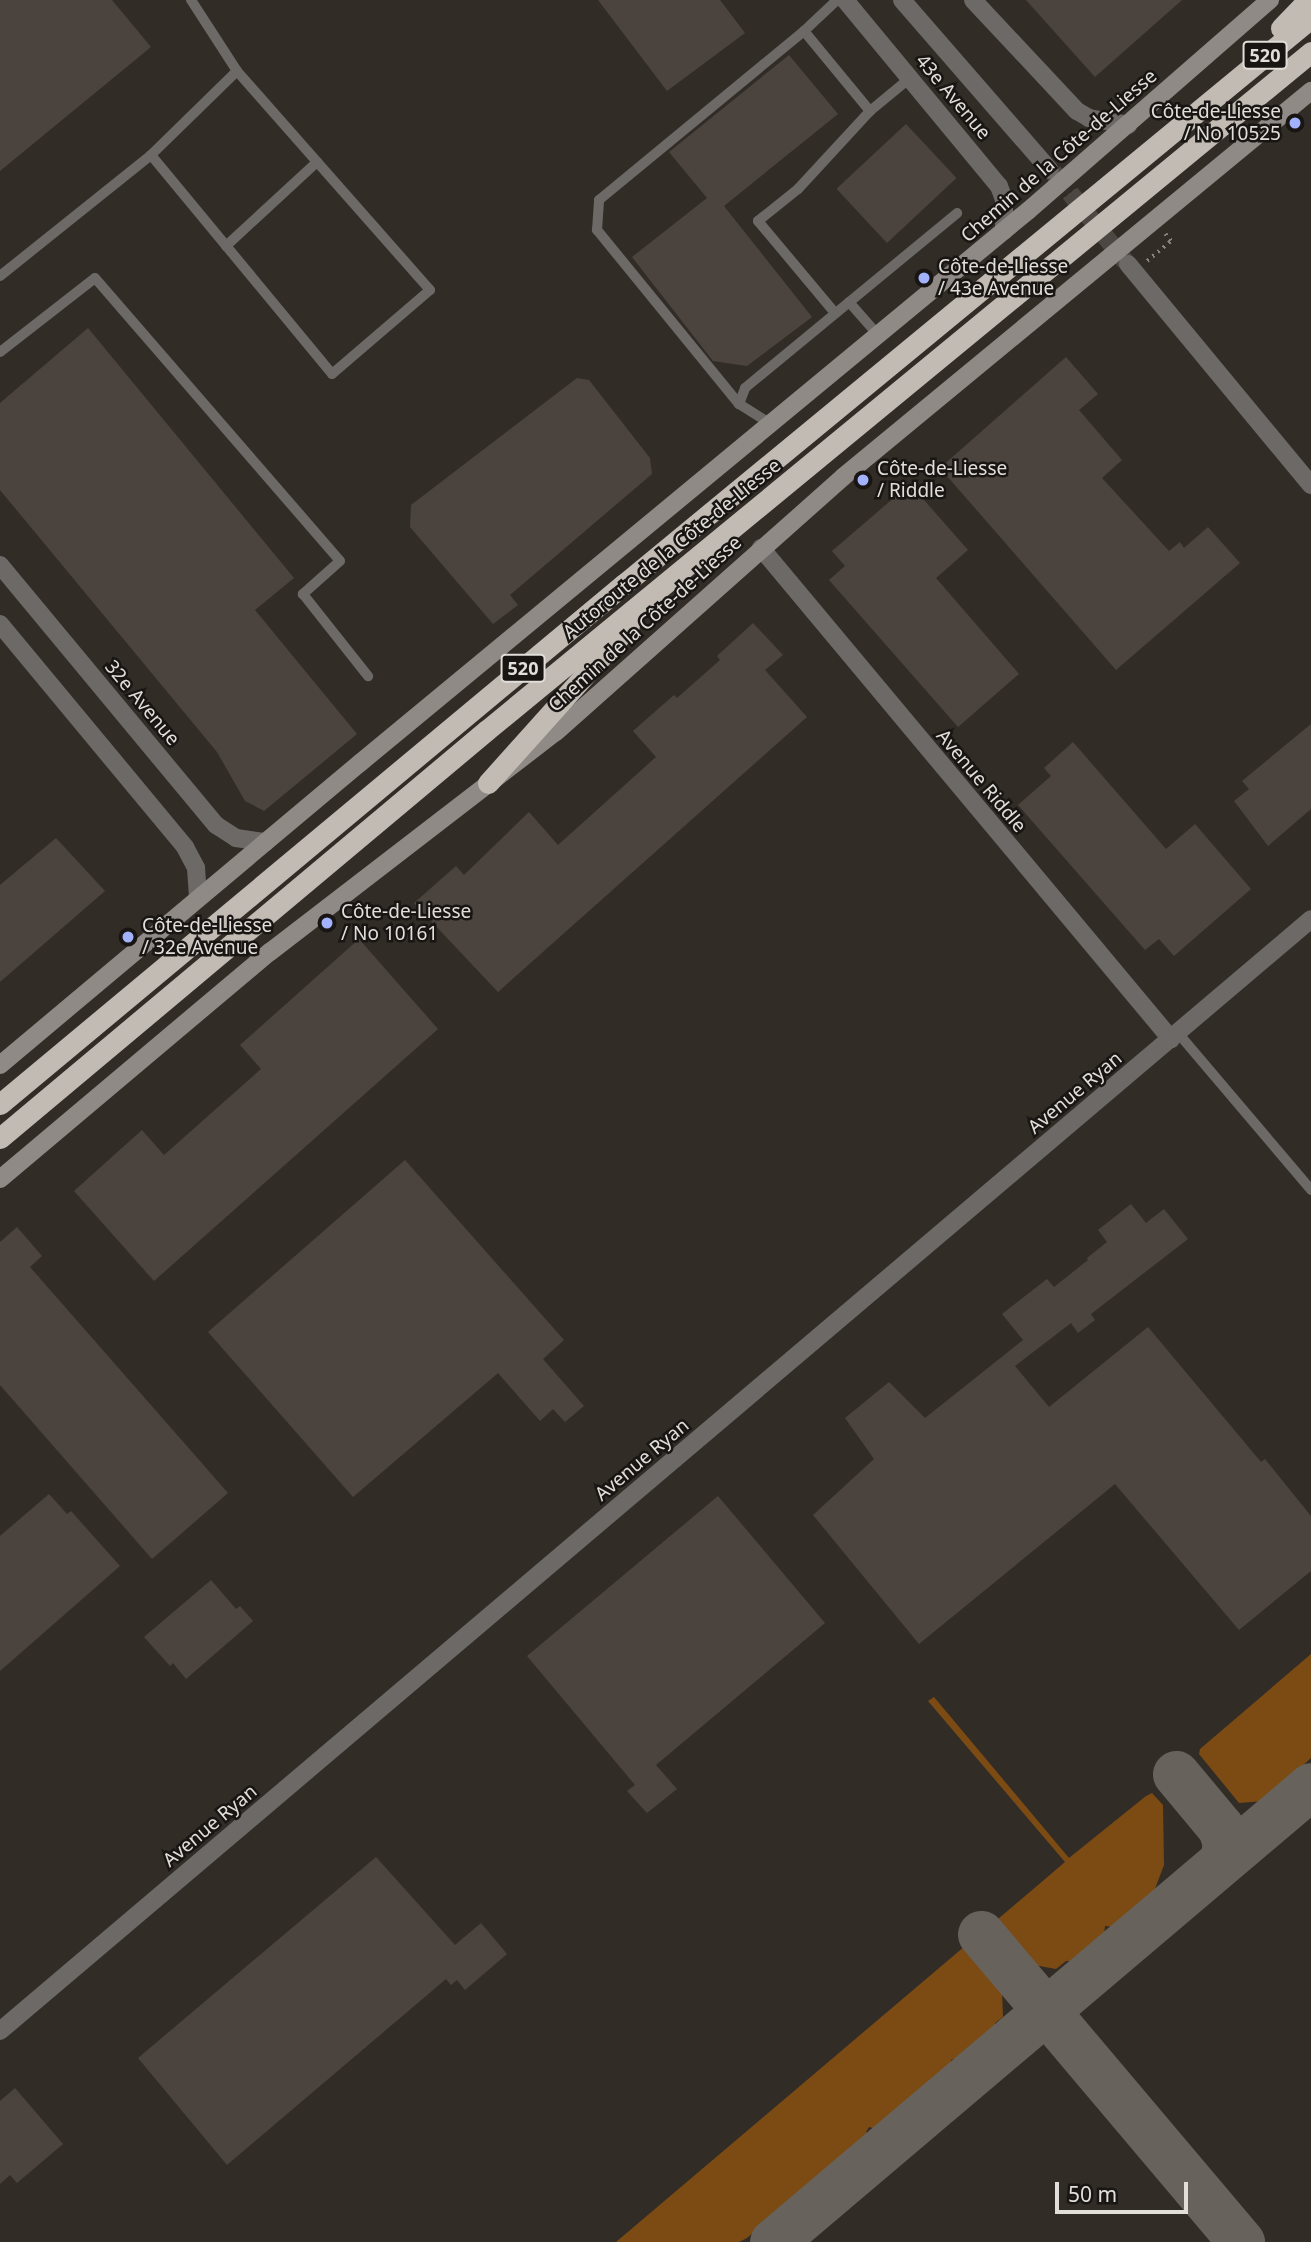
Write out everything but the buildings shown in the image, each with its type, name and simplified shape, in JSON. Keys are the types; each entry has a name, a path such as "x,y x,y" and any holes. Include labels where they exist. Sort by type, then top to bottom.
{"highway":[{"path":"1220,93 1308,0"},
{"name":"Autoroute de la Côte-de-Liesse","path":"0,1104 1311,18"},
{"name":"Autoroute de la Côte-de-Liesse","path":"0,1138 1065,253 1311,52"},
{"path":"488,783 674,577"}],"main road":[{"name":"Chemin de la Côte-de-Liesse","path":"0,1065 1095,155 1270,0"},
{"name":"Chemin de la Côte-de-Liesse","path":"0,1179 271,951 596,699 852,469 1085,278 1157,228 1311,91"}],"street":[{"name":"43e Avenue","path":"845,0 999,186 1004,200 1004,231"},
{"name":"43e Avenue","path":"902,0 1051,170"},
{"path":"982,3 1077,111 1089,118 1128,125"},
{"path":"1128,264 1311,485"},
{"name":"Avenue Riddle","path":"761,548 1174,1036"},
{"name":"32e Avenue","path":"0,565 216,825 231,836 266,842"},
{"path":"0,624 185,847 196,868 198,898"},
{"name":"Avenue Ryan","path":"0,2031 1311,919"}],"lane":[{"path":"151,155 332,374 430,290 237,71 191,0"},
{"path":"771,424 739,404 597,230 599,200 804,31 837,0"},
{"path":"804,31 870,111"},
{"path":"0,276 151,155 237,71"},
{"path":"835,313 758,221 798,189 870,111 910,78"},
{"path":"226,246 317,162"},
{"path":"739,404 745,388 957,213"},
{"path":"0,352 95,278 340,561 303,594 368,676"},
{"path":"849,302 878,335"},
{"path":"1174,1036 1311,1190"}],"path":[{"path":"1057,151 1080,132"},
{"path":"1148,260 1171,241 1157,228"}],"shaded area":[{"path":"1311,1654 1311,1758 1264,1801 1239,1803 1199,1754 1200,1749"},
{"path":"934,1697 1069,1858 1146,1796 1152,1793 1163,1805 1164,1865 1153,1894 1114,1927 1105,1926 1104,1935 1074,1961 1066,1961 1056,1969 1034,1965 999,1924 998,1919 1065,1862 928,1701"},
{"path":"965,1946 1002,1990 1003,2017 995,2023 995,2028 962,2056 951,2060 952,2065 876,2129 869,2127 866,2132 869,2135 851,2146 850,2150 747,2238 739,2242 616,2242"}],"taxiway":[{"path":"1176,1774 1221,1828 1226,1843 1223,1860"},
{"path":"773,2242 1311,1786"},
{"path":"981,1934 1241,2242"}],"tunnel":[{"path":"1053,172 1126,262"}],"place":[{"name":"Côte-de-Liesse / No 10525","path":"1295,123"},
{"name":"Côte-de-Liesse / 43e Avenue","path":"924,278"},
{"name":"Côte-de-Liesse / Riddle","path":"863,480"},
{"name":"Côte-de-Liesse / No 10161","path":"327,923"},
{"name":"Côte-de-Liesse / 32e Avenue","path":"128,937"}]}
